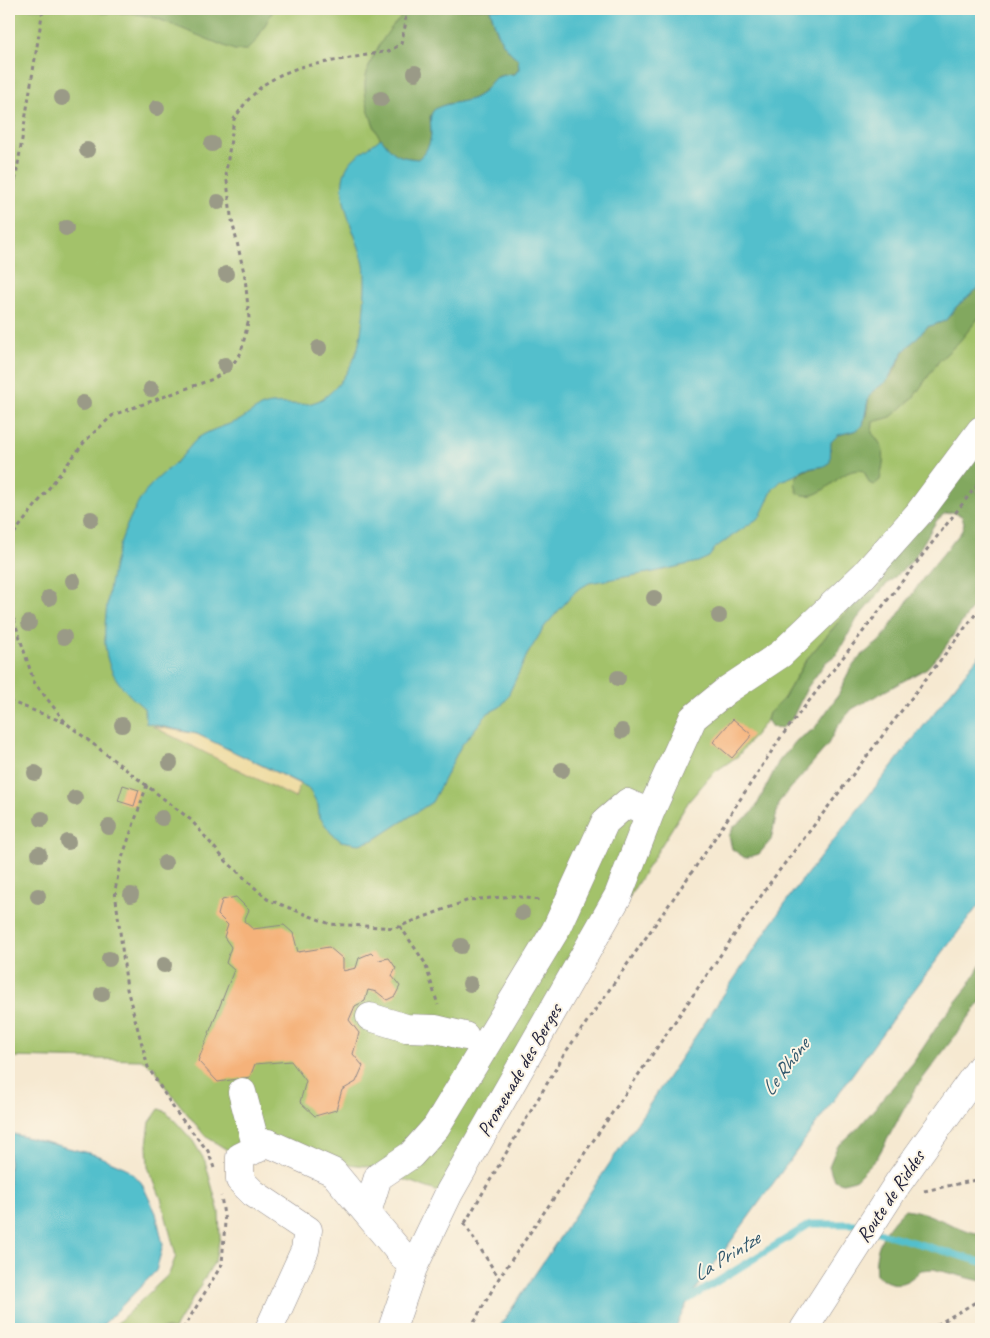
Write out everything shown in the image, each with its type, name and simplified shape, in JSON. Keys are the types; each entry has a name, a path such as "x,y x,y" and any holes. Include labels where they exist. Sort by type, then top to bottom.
{"street":[{"name":"Promenade des Berges","path":"392,1329 413,1268 449,1193 618,896 650,812 693,718 727,690 781,654 864,575 919,513 981,430"},
{"path":"367,1212 378,1177 411,1156 436,1127 555,931 605,822 627,803 650,812"},
{"path":"370,1017 406,1028 454,1033"},
{"name":"Route de Riddes","path":"804,1329 898,1183 981,1067"},
{"path":"242,1092 257,1149"},
{"path":"269,1329 305,1250 308,1230 253,1193 240,1180 240,1156 268,1143 333,1172 413,1268"}],"path":[{"path":"9,220 44,9"},
{"path":"9,540 86,440 113,415 214,380 229,369 242,352 250,318 245,277 231,216 226,172 234,119 246,102 263,85 280,75 300,67 389,50 401,44 406,22 404,9"},
{"path":"460,1231 566,1053 703,856 781,737 981,480"},
{"path":"9,604 34,682 66,723 191,820 225,860 267,899 330,924 395,928 469,900 514,896 540,900"},
{"path":"470,1329 499,1278 772,880 981,607"},
{"path":"9,700 66,723"},
{"path":"147,785 120,864 115,891 127,989 148,1066 176,1112 208,1151 217,1178"},
{"path":"400,926 413,942 431,977 454,1033"},
{"path":"898,1183 906,1188 922,1191 981,1179"},
{"path":"183,1329 222,1264 225,1222 219,1187"},
{"path":"464,1223 499,1278"},
{"path":"930,1329 981,1299"}],"green space":[{"path":"9,9 981,9 981,429 858,599 806,660 784,698 769,713 767,720 738,756 713,773 689,801 634,889 453,1197 366,1166 229,1151 205,1136 164,1085 155,1068 141,1060 9,1057"},
{"path":"92,9 274,9 256,41 247,50 234,50 156,18 132,13 102,13"},
{"path":"410,9 490,9 500,37 507,48 518,59 519,69 515,74 506,74 496,78 476,97 467,101 446,104 430,116 431,135 429,145 418,159 398,156 386,147 372,121 365,92 367,74 375,53 395,23"},
{"path":"981,286 981,315 959,342 939,361 913,398 891,417 873,422 872,433 881,445 884,455 880,480 874,485 869,483 864,471 855,470 847,473 815,494 807,496 798,493 796,480 798,476 807,470 824,466 831,442 838,435 857,430 866,417 868,400 873,391 893,374 904,351 927,327 945,321 957,306"},
{"path":"981,429 981,474 977,493 981,501 981,595 943,650 927,668 852,709 837,727 827,746 779,802 771,840 759,854 745,858 732,849 729,836 734,826 751,814 779,761 797,740 814,729 839,694 850,669 861,656 881,640 924,577 961,532 964,523 962,516 952,512 944,514 937,520 913,560 884,587 857,619 837,654 826,662 807,688 792,719 782,728 772,727 767,720 769,713 784,698 806,660 858,599"},
{"path":"981,964 981,1001 915,1089 877,1158 855,1180 843,1183 834,1180 829,1166 837,1147 859,1127 913,1063 942,1019 967,988"},
{"path":"159,1109 167,1112 193,1141 205,1161 219,1212 220,1237 215,1261 174,1329 111,1329 169,1274 176,1256 161,1198 148,1167 147,1145 150,1122"},
{"path":"905,1209 981,1234 981,1281 933,1269 921,1270 905,1282 894,1284 876,1275 876,1256 882,1239 892,1223"}],"sand":[{"path":"152,726 197,734 300,784 295,798"}],"water":[{"path":"490,9 981,9 981,286 957,306 945,321 927,327 904,351 887,381 873,391 868,400 863,425 857,430 838,435 831,442 830,462 824,466 802,470 798,474 781,481 773,489 760,517 716,547 709,557 698,562 654,572 589,583 576,591 545,626 527,655 506,700 500,707 488,713 461,746 432,802 374,840 359,844 341,841 331,833 319,816 318,805 307,787 197,734 146,723 144,708 121,685 109,663 106,651 105,622 109,589 116,558 133,512 150,486 198,438 240,420 269,404 309,404 322,399 335,388 346,374 359,343 363,321 365,284 361,253 344,201 342,188 344,175 352,160 381,138 396,154 418,159 429,145 431,138 431,114 434,110 442,106 474,98 481,94 494,79 515,74 519,69 518,59 503,42 497,31"},
{"name":"Le Rhône","path":"981,653 981,902 905,1002 689,1299 675,1329 498,1329 792,893"},
{"path":"9,1133 96,1155 126,1168 141,1182 156,1213 163,1245 156,1271 99,1329 9,1329"}],"building":[{"path":"733,719 752,735 732,758 713,742"},
{"path":"123,785 139,790 134,806 118,801"},
{"path":"236,897 249,910 244,921 253,929 284,925 293,933 298,952 329,947 343,959 343,971 356,968 359,958 371,953 378,960 389,958 396,968 392,976 400,986 395,996 387,1000 377,992 368,990 365,1001 355,1006 349,1020 359,1033 353,1054 363,1066 356,1082 342,1090 336,1110 315,1116 300,1102 306,1081 291,1061 255,1064 250,1077 218,1082 198,1061 234,970 226,963 231,947 224,937 228,925 218,915 222,900"}],"waterway":[{"name":"La Printze","path":"681,1300 689,1299 810,1224 854,1224"},
{"name":"La Printze","path":"878,1232 981,1262"}]}
